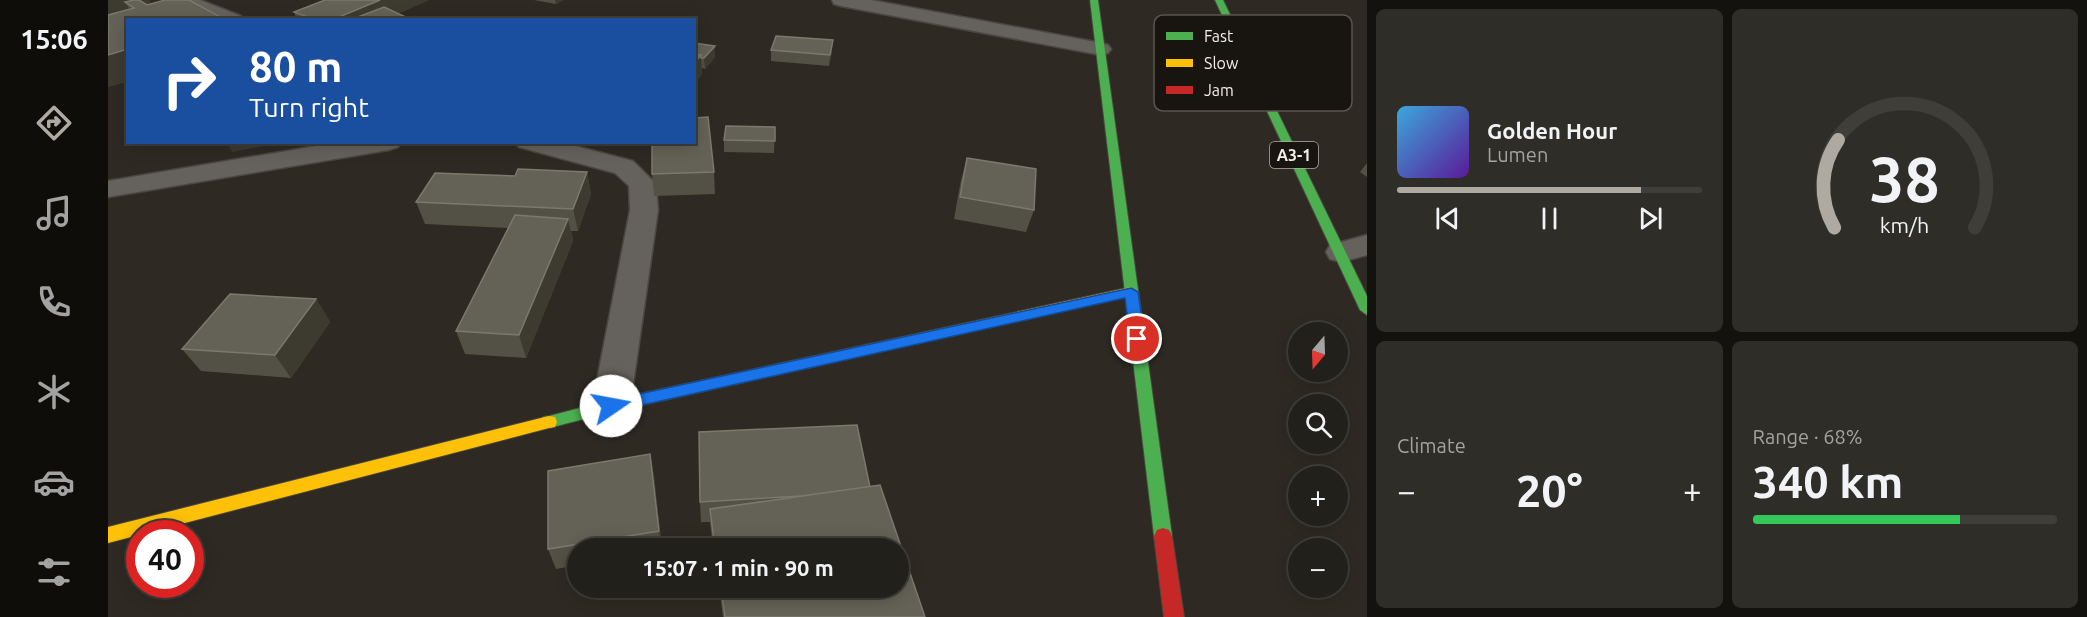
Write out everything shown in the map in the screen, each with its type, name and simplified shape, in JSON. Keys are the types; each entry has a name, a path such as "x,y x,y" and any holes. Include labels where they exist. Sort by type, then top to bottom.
{"main road":[{"path":"1094,0 1174,617"},
{"name":"A3-1","path":"1219,0 1227,15"},
{"name":"A3-1","path":"1279,111 1354,248 1367,310"},
{"path":"108,535 611,406 1131,292"}],"street":[{"path":"184,0 229,18"},
{"path":"841,0 1101,49"},
{"path":"108,189 377,144"},
{"path":"536,144 624,167 642,184 644,210 611,406"}],"building":[{"path":"139,0 147,5 165,0 189,0 222,18 126,18 126,50 108,55 108,15 134,8 125,2"},
{"path":"325,0 380,0 337,18 310,18 294,12"},
{"path":"384,7 408,18 355,18"},
{"path":"776,36 833,40 830,55 771,50"},
{"path":"696,43 715,46 704,58 701,58 701,55 696,54"},
{"path":"708,117 714,172 652,174 652,144 696,144 696,118"},
{"path":"726,126 775,127 775,141 724,140"},
{"path":"967,158 1036,169 1034,210 960,197"},
{"path":"518,169 587,172 573,209 416,202 435,173 515,176"},
{"path":"515,215 568,219 519,335 456,331"},
{"path":"230,294 316,299 275,355 182,349"},
{"path":"857,425 870,487 801,496 700,502 699,432"},
{"path":"650,454 659,531 616,538 567,538 567,546 548,549 548,471"},
{"path":"880,485 898,538 714,538 710,509"},
{"path":"909,570 925,617 725,617 722,598 909,598"}],"traffic: fast":[{"path":"1094,0 1163,536"},
{"path":"1219,0 1226,15"},
{"path":"1272,111 1367,310"},
{"path":"549,422 611,406 870,349"}],"traffic: slow":[{"path":"870,349 1131,292"},
{"path":"108,535 549,422"}],"traffic: jam":[{"path":"1163,536 1174,617"}],"route":[{"path":"611,406 1131,292 1137,339"}]}
